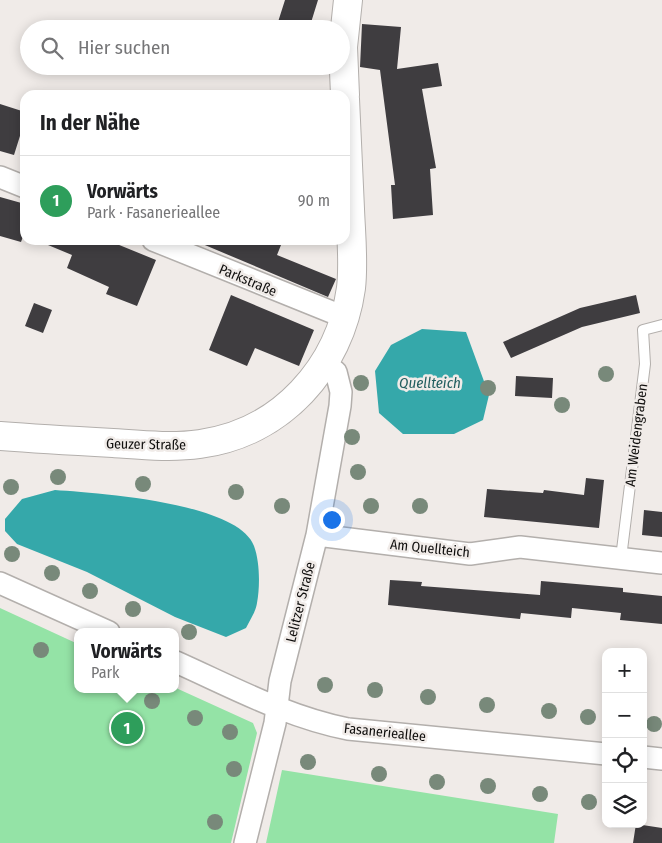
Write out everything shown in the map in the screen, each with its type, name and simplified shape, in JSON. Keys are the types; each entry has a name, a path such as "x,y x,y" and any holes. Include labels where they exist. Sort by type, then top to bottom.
{"main road":[{"path":"345,20 348,0"},
{"path":"344,75 345,90"},
{"name":"Geuzer Straße","path":"0,436 151,446 200,444 220,440 252,428 278,414 307,388 325,364 339,335 351,286 350,211"}],"street":[{"path":"0,176 20,185"},
{"name":"Parkstraße","path":"165,245 344,317"},
{"name":"Lelitzer Straße","path":"245,843 277,707 280,681 317,534 340,406 341,392 336,372 325,364"},
{"name":"Am Quellteich","path":"317,534 470,554 520,547 662,563"},
{"path":"0,583 100,628"},
{"name":"Fasanerieallee","path":"179,663 277,707 324,724 348,729 602,754"},
{"path":"647,758 662,759"}],"lane":[{"name":"Am Weidengraben","path":"621,558 644,364 642,330 662,325"}],"green space":[{"path":"0,608 74,642 74,693 179,693 179,689 253,723 257,733 231,843 0,843"},
{"path":"282,770 558,814 554,843 266,843"}],"water":[{"name":"Quellteich","path":"422,329 466,332 489,395 483,420 454,434 403,434 379,413 375,371 391,345"},
{"path":"55,490 132,497 164,503 222,519 243,531 254,546 259,575 256,606 246,628 226,637 175,617 87,572 17,544 5,531 5,519 22,499"}],"building":[{"path":"285,0 318,0 312,20 279,20"},
{"path":"362,24 401,27 397,69 438,63 442,86 422,89 436,168 430,169 433,215 393,219 391,185 395,185 380,70 360,67"},
{"path":"0,104 20,110 20,136 14,155 0,151"},
{"path":"0,197 20,203 20,242 0,236"},
{"path":"48,245 119,245 156,260 137,306 106,294 109,287 67,268 72,255"},
{"path":"205,245 281,245 277,255 336,279 328,297"},
{"path":"231,295 314,330 299,366 255,348 247,366 209,350"},
{"path":"636,295 640,313 582,327 511,358 503,342 580,308"},
{"path":"34,303 52,310 43,333 25,326"},
{"path":"516,376 553,378 552,398 515,396"},
{"path":"586,478 604,480 599,528 484,517 487,489 543,493 544,490 584,495"},
{"path":"644,510 662,512 662,537 642,535"},
{"path":"390,580 422,582 421,586 540,595 541,581 623,588 623,592 662,596 662,624 620,620 621,613 572,608 571,618 521,613 520,619 388,605"},
{"path":"647,826 662,828 662,843 633,843 635,828 647,828"}],"place":[{"name":"Vorwärts","path":"127,728"}]}
